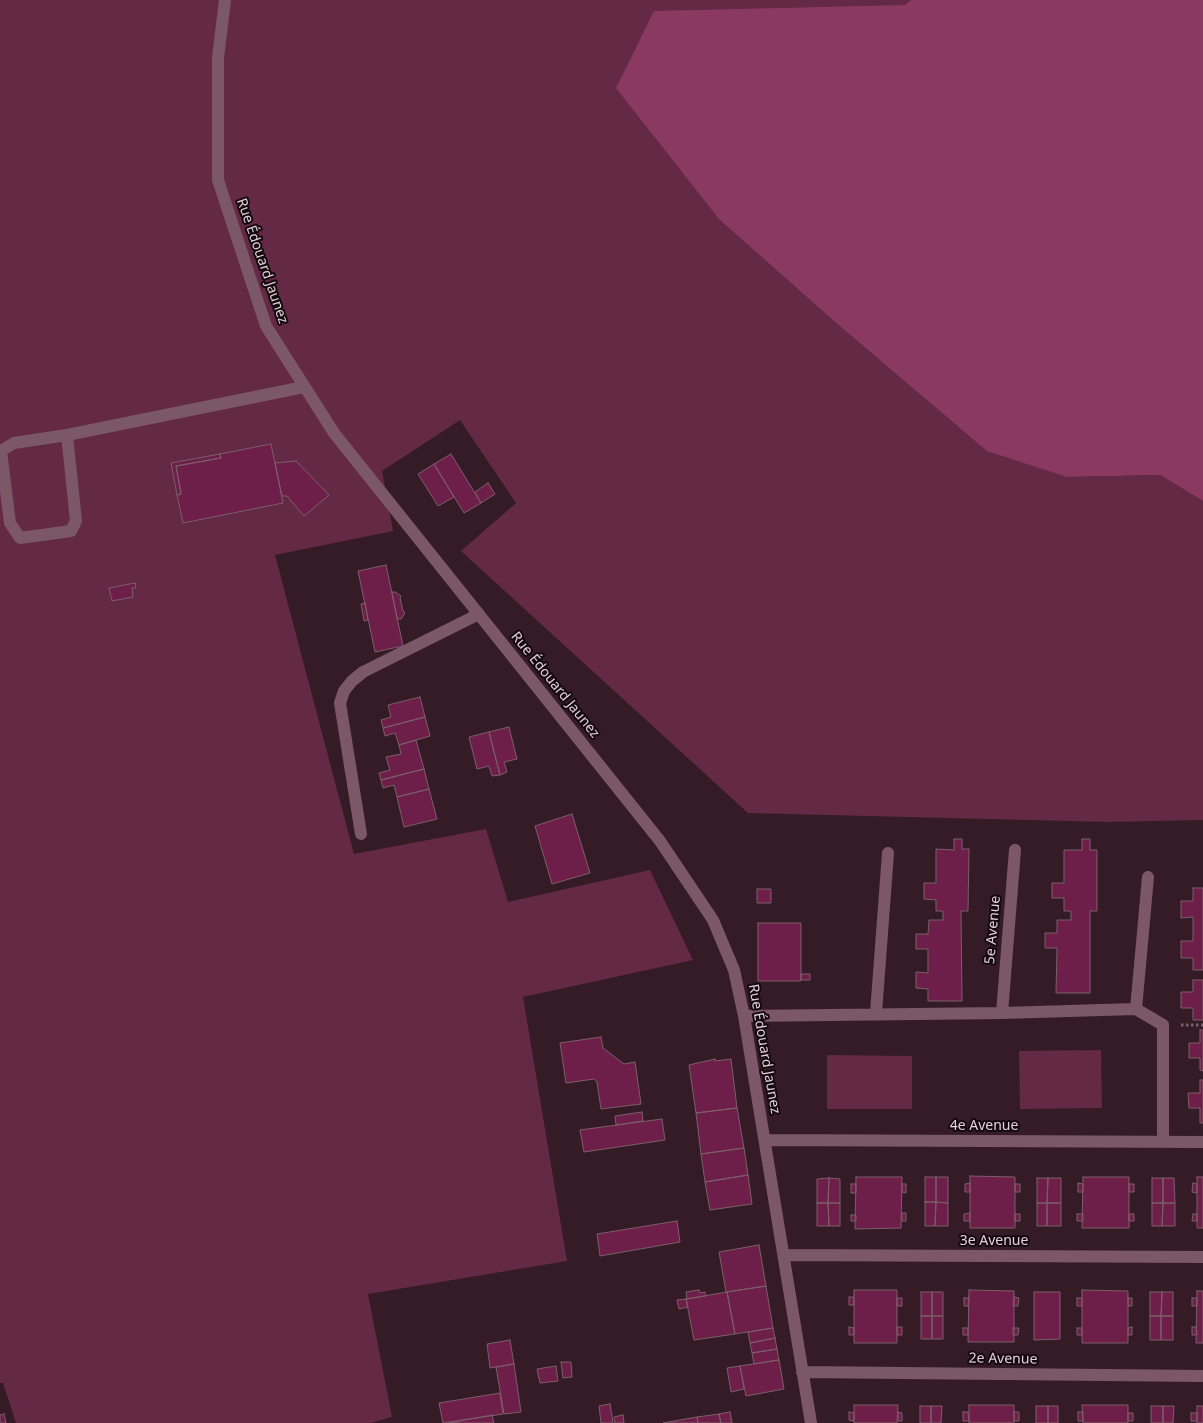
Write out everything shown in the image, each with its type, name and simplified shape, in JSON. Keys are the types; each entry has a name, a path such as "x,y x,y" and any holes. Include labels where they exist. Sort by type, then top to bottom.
{"street":[{"name":"Rue Édouard Jaunez","path":"225,0 218,58 218,180 266,326 334,433 660,841 713,920 734,970 744,1016 811,1423"},
{"path":"67,434 76,521 72,531 20,538 10,523 1,451 14,443 304,387"},
{"path":"361,834 340,703 344,691 363,672 479,614"},
{"name":"5e Avenue","path":"1002,1013 1015,850"},
{"path":"876,1014 888,853"},
{"path":"1136,1009 1148,878"},
{"path":"744,1016 1002,1013 1136,1009 1163,1025 1164,1142"},
{"name":"4e Avenue","path":"765,1140 1203,1142"},
{"name":"3e Avenue","path":"784,1254 1203,1257"},
{"name":"2e Avenue","path":"802,1372 1203,1376"}],"shaded area":[{"path":"0,0 911,0 905,5 1067,477 1160,475 1203,501 1203,820 1108,822 748,813 461,551 516,503 460,420 382,471 393,531 275,555 354,854 486,829 508,902 650,870 693,960 523,997 567,1261 368,1294 392,1417 371,1423 16,1423 3,1383 0,1383"},
{"path":"911,0 1203,0 1203,501 1160,475 1067,477 987,451 834,321 719,219 616,88 654,11 905,5"},
{"path":"1101,1050 1102,1108 1020,1109 1019,1051"},
{"path":"827,1055 912,1056 912,1109 827,1109"}],"building":[{"path":"271,444 283,503 183,523 177,495 181,494 176,466 221,458 220,454"},
{"path":"220,454 221,458 176,466 181,494 177,495 171,463"},
{"path":"451,454 481,503 464,513 434,464"},
{"path":"296,461 329,495 304,516 287,496 282,496 275,463"},
{"path":"434,464 454,497 438,506 418,474"},
{"path":"488,483 495,494 481,503 475,492"},
{"path":"386,565 403,646 375,652 358,571"},
{"path":"135,583 136,588 132,588 133,597 112,601 109,588"},
{"path":"392,592 401,596 405,613 401,619 397,619"},
{"path":"365,603 368,620 364,621 361,604"},
{"path":"420,697 425,717 383,728 381,720 391,717 388,705"},
{"path":"425,717 430,736 399,745 395,733 385,736 383,728"},
{"path":"509,727 517,759 504,762 507,772 500,775 489,732"},
{"path":"489,732 500,775 492,776 489,766 477,769 469,737"},
{"path":"416,740 424,769 381,780 379,773 390,770 386,757 401,754 399,745"},
{"path":"424,769 429,789 397,797 394,785 383,788 381,780"},
{"path":"429,789 437,819 404,827 397,797"},
{"path":"572,814 590,873 552,884 535,826"},
{"path":"954,839 962,839 962,849 969,849 968,911 961,911 962,1001 928,1001 928,989 916,988 916,972 928,973 928,949 916,949 916,934 928,934 929,920 943,920 943,911 936,911 936,900 924,899 924,883 936,883 936,849 954,850"},
{"path":"1082,839 1090,839 1090,850 1097,850 1097,911 1090,911 1090,993 1056,993 1057,948 1045,948 1045,933 1057,933 1057,920 1071,920 1071,911 1064,911 1064,898 1052,898 1052,883 1064,883 1064,850 1082,850"},
{"path":"1193,888 1203,888 1203,970 1193,970 1193,958 1181,958 1181,941 1193,941 1193,917 1181,918 1181,901 1193,901"},
{"path":"757,889 771,889 771,903 757,903"},
{"path":"758,923 801,923 801,981 758,981"},
{"path":"801,974 810,974 810,980 801,980"},
{"path":"1193,980 1203,980 1203,1020 1193,1020 1193,1008 1181,1008 1181,992 1193,992"},
{"path":"1200,1030 1203,1030 1203,1071 1200,1070 1200,1058 1189,1058 1189,1043 1200,1043"},
{"path":"601,1037 603,1048 624,1064 635,1062 641,1104 601,1109 597,1082 594,1079 566,1083 560,1043"},
{"path":"715,1059 715,1061 731,1059 737,1108 696,1113 689,1065"},
{"path":"1200,1080 1203,1080 1203,1123 1200,1123 1200,1108 1189,1108 1188,1093 1200,1093"},
{"path":"737,1108 744,1148 701,1154 696,1113"},
{"path":"642,1112 643,1121 616,1125 615,1116"},
{"path":"662,1119 665,1140 584,1152 580,1130"},
{"path":"744,1148 748,1175 705,1182 701,1154"},
{"path":"748,1175 752,1204 710,1210 705,1182"},
{"path":"970,1176 1015,1177 1015,1228 970,1228"},
{"path":"856,1177 902,1177 901,1228 855,1229"},
{"path":"925,1177 936,1177 936,1202 925,1202"},
{"path":"936,1177 948,1177 948,1203 936,1202"},
{"path":"1083,1177 1129,1177 1129,1228 1082,1228"},
{"path":"1197,1177 1203,1177 1203,1228 1197,1228"},
{"path":"829,1178 828,1203 817,1203 817,1179"},
{"path":"829,1178 840,1179 840,1203 828,1203"},
{"path":"1037,1178 1048,1178 1047,1203 1037,1203"},
{"path":"1048,1178 1061,1178 1061,1203 1047,1203"},
{"path":"1152,1178 1163,1178 1163,1203 1152,1203"},
{"path":"1163,1178 1174,1178 1175,1203 1163,1203"},
{"path":"970,1183 970,1192 965,1192 965,1184"},
{"path":"1078,1183 1083,1184 1083,1192 1078,1192"},
{"path":"1193,1183 1197,1184 1197,1193 1192,1192"},
{"path":"851,1184 856,1184 856,1193 851,1193"},
{"path":"902,1184 906,1184 906,1193 902,1192"},
{"path":"1015,1184 1020,1184 1020,1192 1015,1192"},
{"path":"1129,1184 1134,1184 1134,1192 1129,1192"},
{"path":"925,1202 936,1202 935,1226 925,1226"},
{"path":"936,1202 948,1203 948,1226 935,1226"},
{"path":"817,1203 828,1203 829,1226 817,1226"},
{"path":"828,1203 840,1203 840,1226 829,1226"},
{"path":"1037,1203 1047,1203 1047,1226 1037,1226"},
{"path":"1047,1203 1061,1203 1061,1226 1047,1226"},
{"path":"1152,1203 1163,1203 1162,1226 1152,1226"},
{"path":"1163,1203 1175,1203 1175,1226 1162,1226"},
{"path":"902,1213 906,1213 906,1221 902,1221"},
{"path":"970,1213 970,1221 964,1221 964,1214"},
{"path":"1015,1214 1020,1214 1020,1221 1015,1221"},
{"path":"1077,1214 1083,1214 1083,1221 1077,1221"},
{"path":"1129,1214 1134,1214 1134,1221 1129,1221"},
{"path":"1193,1214 1197,1214 1197,1221 1192,1221"},
{"path":"851,1215 856,1215 856,1221 851,1221"},
{"path":"677,1221 680,1242 600,1256 597,1234"},
{"path":"759,1245 766,1286 726,1292 719,1252"},
{"path":"766,1286 773,1328 735,1334 727,1292"},
{"path":"699,1290 700,1293 705,1292 706,1296 687,1299 686,1292"},
{"path":"854,1290 897,1290 897,1343 854,1343"},
{"path":"969,1290 1014,1291 1014,1342 968,1342"},
{"path":"1082,1290 1128,1291 1128,1343 1082,1343"},
{"path":"1197,1291 1203,1291 1203,1343 1196,1343"},
{"path":"727,1292 735,1334 694,1340 686,1299"},
{"path":"921,1292 932,1292 932,1316 921,1316"},
{"path":"932,1292 943,1292 943,1316 932,1316"},
{"path":"1034,1292 1060,1292 1060,1339 1034,1340"},
{"path":"1150,1292 1162,1292 1161,1316 1150,1316"},
{"path":"1162,1292 1173,1292 1173,1316 1161,1316"},
{"path":"849,1297 854,1297 854,1305 849,1305"},
{"path":"1014,1297 1019,1298 1018,1306 1013,1306"},
{"path":"897,1298 902,1298 902,1306 897,1306"},
{"path":"964,1298 969,1298 968,1306 964,1306"},
{"path":"1077,1298 1082,1298 1082,1306 1077,1306"},
{"path":"1128,1298 1132,1298 1132,1306 1128,1306"},
{"path":"1192,1298 1197,1298 1197,1306 1192,1306"},
{"path":"686,1299 688,1307 679,1309 677,1300"},
{"path":"921,1316 932,1316 932,1339 921,1339"},
{"path":"932,1316 943,1316 943,1339 932,1339"},
{"path":"1150,1316 1161,1316 1161,1340 1150,1340"},
{"path":"1161,1316 1173,1316 1173,1340 1161,1340"},
{"path":"849,1327 854,1328 854,1335 849,1335"},
{"path":"897,1327 902,1327 902,1335 897,1335"},
{"path":"1132,1327 1132,1335 1128,1335 1128,1328"},
{"path":"1192,1327 1196,1327 1197,1335 1192,1335"},
{"path":"773,1328 775,1338 750,1343 748,1332"},
{"path":"963,1328 968,1328 968,1335 963,1335"},
{"path":"1013,1328 1019,1328 1018,1335 1013,1335"},
{"path":"1077,1328 1082,1328 1082,1335 1077,1335"},
{"path":"775,1338 777,1349 752,1353 750,1343"},
{"path":"510,1340 514,1364 490,1368 487,1344"},
{"path":"777,1349 779,1360 754,1364 752,1353"},
{"path":"779,1360 784,1389 746,1396 740,1366"},
{"path":"561,1362 571,1362 572,1377 563,1378"},
{"path":"514,1364 521,1412 504,1414 496,1367"},
{"path":"556,1366 558,1381 540,1383 537,1369"},
{"path":"740,1366 744,1389 731,1392 727,1368"},
{"path":"500,1393 503,1414 443,1423 439,1403"},
{"path":"610,1404 613,1423 601,1423 599,1406"},
{"path":"854,1405 898,1405 897,1423 854,1423"},
{"path":"969,1405 1014,1405 1014,1423 969,1423"},
{"path":"1082,1405 1128,1405 1128,1423 1083,1423"},
{"path":"920,1406 931,1406 931,1423 920,1423"},
{"path":"931,1406 942,1406 941,1423 931,1423"},
{"path":"1036,1406 1048,1406 1048,1423 1036,1423"},
{"path":"1048,1406 1058,1406 1058,1423 1048,1423"},
{"path":"1151,1406 1163,1406 1163,1423 1151,1423"},
{"path":"1163,1406 1174,1406 1173,1423 1163,1423"},
{"path":"1197,1406 1203,1406 1203,1423 1197,1423"},
{"path":"730,1412 732,1423 721,1423 719,1414"},
{"path":"849,1412 854,1413 854,1421 849,1420"},
{"path":"898,1412 902,1413 902,1421 898,1421"},
{"path":"963,1412 968,1412 969,1421 963,1421"},
{"path":"1014,1412 1019,1412 1019,1421 1014,1421"},
{"path":"1078,1412 1083,1412 1083,1421 1078,1421"},
{"path":"1128,1413 1133,1413 1133,1421 1128,1421"},
{"path":"1191,1413 1197,1413 1197,1421 1191,1421"},
{"path":"4,1414 6,1423 0,1423 0,1415"},
{"path":"719,1414 721,1423 698,1423 697,1417"},
{"path":"492,1415 494,1423 448,1423"},
{"path":"623,1415 624,1423 615,1423 614,1417"},
{"path":"697,1417 698,1423 663,1423"}]}
